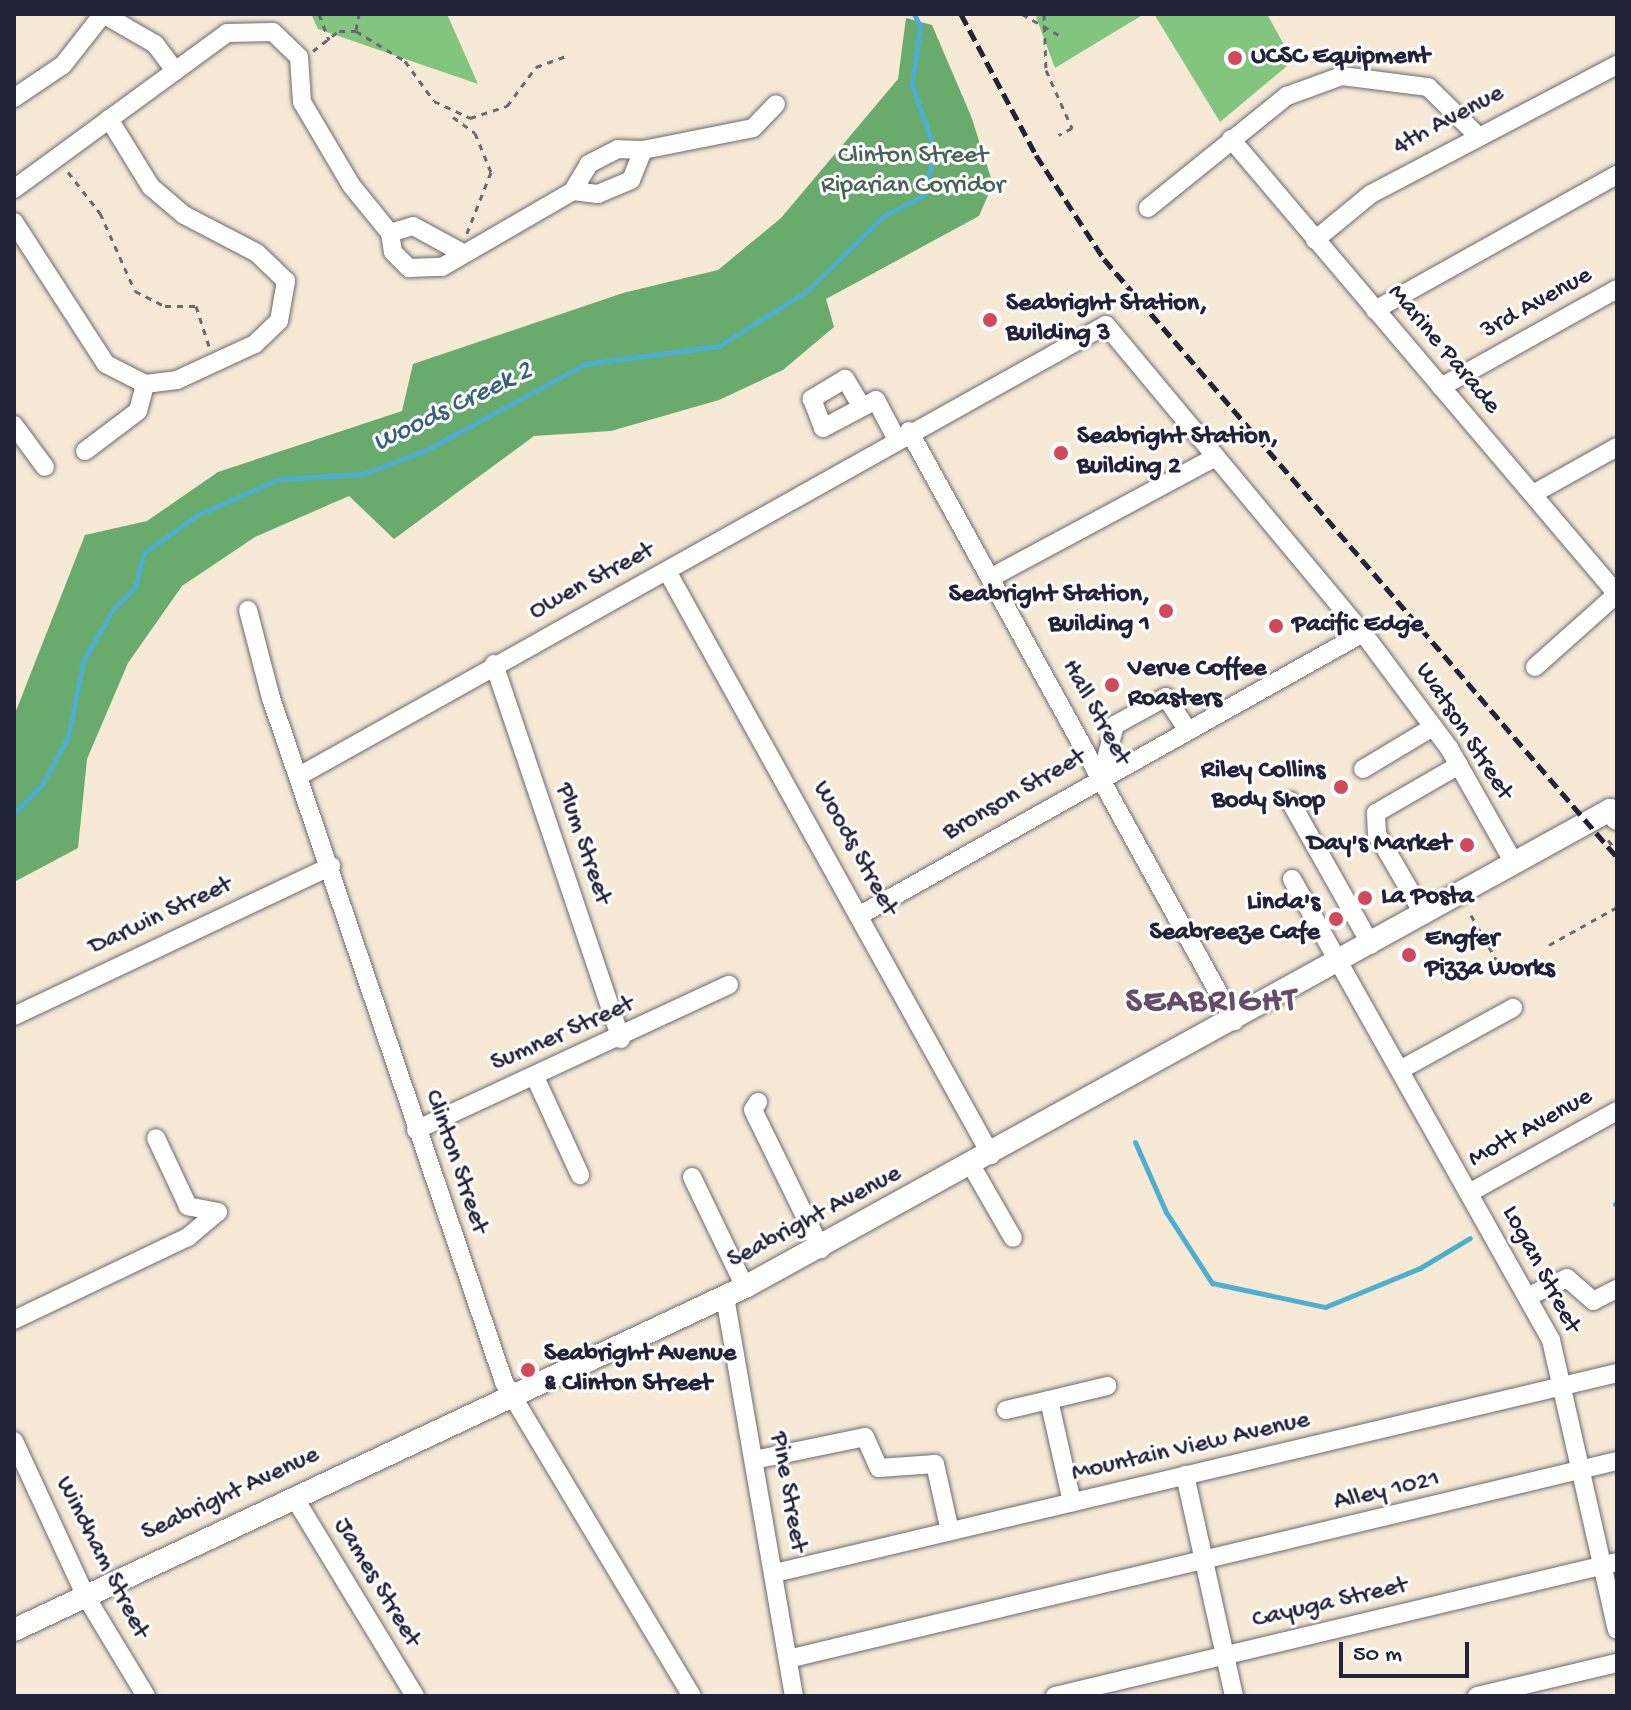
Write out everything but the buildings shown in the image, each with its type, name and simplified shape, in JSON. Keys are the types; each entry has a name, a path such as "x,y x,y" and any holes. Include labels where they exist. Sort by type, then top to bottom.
{"main road":[{"name":"Seabright Avenue","path":"14,1630 821,1249 1514,863 1615,812"}],"street":[{"path":"14,98 63,65 103,14 155,44 175,71"},
{"path":"14,189 227,33 273,32 299,57 302,102 351,185 390,233 393,252 409,268 442,267 459,251 573,191 589,164 618,149 643,150 753,128 776,104"},
{"name":"4th Avenue","path":"1315,240 1371,194 1476,134 1617,65"},
{"path":"1148,208 1287,96 1342,76 1428,87 1476,134"},
{"path":"14,222 97,353 145,384 177,380 255,344 279,321 286,281 257,253 184,215 151,187 109,119"},
{"name":"Marine Parade","path":"1231,139 1617,594"},
{"path":"573,191 598,194 631,180 643,150"},
{"path":"1375,310 1617,175"},
{"path":"390,233 413,226 459,251"},
{"name":"3rd Avenue","path":"1441,387 1617,289"},
{"name":"Owen Street","path":"299,776 494,664 667,571 902,435 1106,325 1216,457"},
{"path":"85,451 138,411 145,384"},
{"name":"Hall Street","path":"862,407 876,400 902,435 990,578 1234,1021"},
{"path":"14,425 45,467"},
{"path":"1533,494 1617,447"},
{"path":"990,578 1216,457"},
{"name":"Watson Street","path":"1216,457 1363,633 1433,727 1459,765 1514,863"},
{"name":"Woods Street","path":"667,571 862,914 981,1160 1013,1238"},
{"path":"1535,667 1617,594"},
{"name":"Clinton Street","path":"248,610 299,776 416,1130 512,1397 692,1696"},
{"name":"Bronson Street","path":"862,914 1101,777 1363,633"},
{"name":"Plum Street","path":"494,664 621,1039"},
{"path":"1101,777 1115,725 1166,697 1187,729"},
{"path":"1363,769 1433,727"},
{"path":"1424,915 1377,834 1376,813 1459,765"},
{"path":"1290,801 1371,945"},
{"name":"Darwin Street","path":"14,1016 331,866"},
{"name":"Logan Street","path":"1292,879 1551,1340 1581,1473 1610,1564 1617,1630"},
{"name":"Sumner Street","path":"416,1130 621,1039 729,985"},
{"path":"1400,1070 1513,1008"},
{"path":"535,1077 580,1175"},
{"path":"758,1102 753,1110 821,1249"},
{"name":"Mott Avenue","path":"1469,1193 1617,1111"},
{"path":"14,1320 188,1237 218,1212 188,1206 156,1138"},
{"name":"Pine Street","path":"692,1177 735,1292 754,1460 792,1658 794,1696"},
{"path":"1529,1296 1567,1278 1593,1301 1617,1289"},
{"name":"Mountain View Avenue","path":"775,1573 1185,1475 1563,1390 1617,1373"},
{"path":"1006,1410 1107,1386"},
{"path":"1049,1400 1072,1502"},
{"path":"754,1460 865,1437 879,1468 935,1464 950,1531"},
{"name":"Windham Street","path":"14,1441 20,1472 85,1595 146,1696"},
{"name":"Alley 1021","path":"792,1658 1581,1473 1617,1461"},
{"path":"1185,1475 1234,1696"},
{"name":"James Street","path":"294,1497 415,1696"},
{"name":"Cayuga Street","path":"1055,1696 1610,1564"},
{"path":"1477,1696 1617,1663"}],"path":[{"path":"319,14 329,40"},
{"path":"356,31 359,14"},
{"path":"671,14 684,14"},
{"path":"1022,14 1064,38"},
{"path":"1044,14 1049,32 1046,70 1072,128 1059,135"},
{"path":"299,57 329,40 356,31 405,61 470,131 491,172 459,251"},
{"path":"452,114 470,118 507,106 536,67 569,55"},
{"path":"470,118 470,131"},
{"path":"68,172 100,213 135,291 165,306 196,306 218,359"},
{"path":"1608,840 1617,851"},
{"path":"1549,945 1617,907"},
{"path":"1471,915 1497,961"}],"green space":[{"path":"311,14 447,14 478,84 318,29"},
{"path":"1043,14 1144,14 1055,68 1036,17"},
{"path":"1154,14 1267,14 1293,61 1220,122"},
{"name":"Clinton Street Riparian Corridor","path":"906,18 932,25 971,116 993,184 979,216 826,299 834,327 783,370 719,400 611,431 534,436 394,539 349,496 255,537 182,586 128,663 87,759 78,848 14,882 14,716 85,535 147,521 218,472 402,411 413,364 623,293 718,270 781,218 898,79"}],"waterway":[{"name":"Woods Creek 2","path":"14,813 41,786 68,737 83,661 113,609 135,588 144,553 197,515 279,479 363,474 426,450 585,364 719,346 808,290 883,216 923,196 935,151 912,85 920,26 914,14"},
{"path":"1135,1142 1166,1212 1212,1283 1325,1307 1420,1268 1470,1238"}],"railway":[{"path":"961,14 1036,155 1104,259 1617,857"}],"place":[{"name":"UCSC Equipment","path":"1235,58"},
{"name":"Seabright Station, Building 3","path":"990,320"},
{"name":"Seabright Station, Building 2","path":"1061,453"},
{"name":"Seabright Station, Building 1","path":"1166,611"},
{"name":"Pacific Edge","path":"1276,626"},
{"name":"Verve Coffee Roasters","path":"1112,685"},
{"name":"Riley Collins Body Shop","path":"1341,787"},
{"name":"Day's Market","path":"1467,845"},
{"name":"La Posta","path":"1365,898"},
{"name":"Linda's Seabreeze Cafe","path":"1336,919"},
{"name":"Engfer Pizza Works","path":"1409,955"},
{"name":"Seabright Avenue & Clinton Street","path":"528,1370"}],"district":[{"name":"SEABRIGHT","path":"1212,1004"}]}
